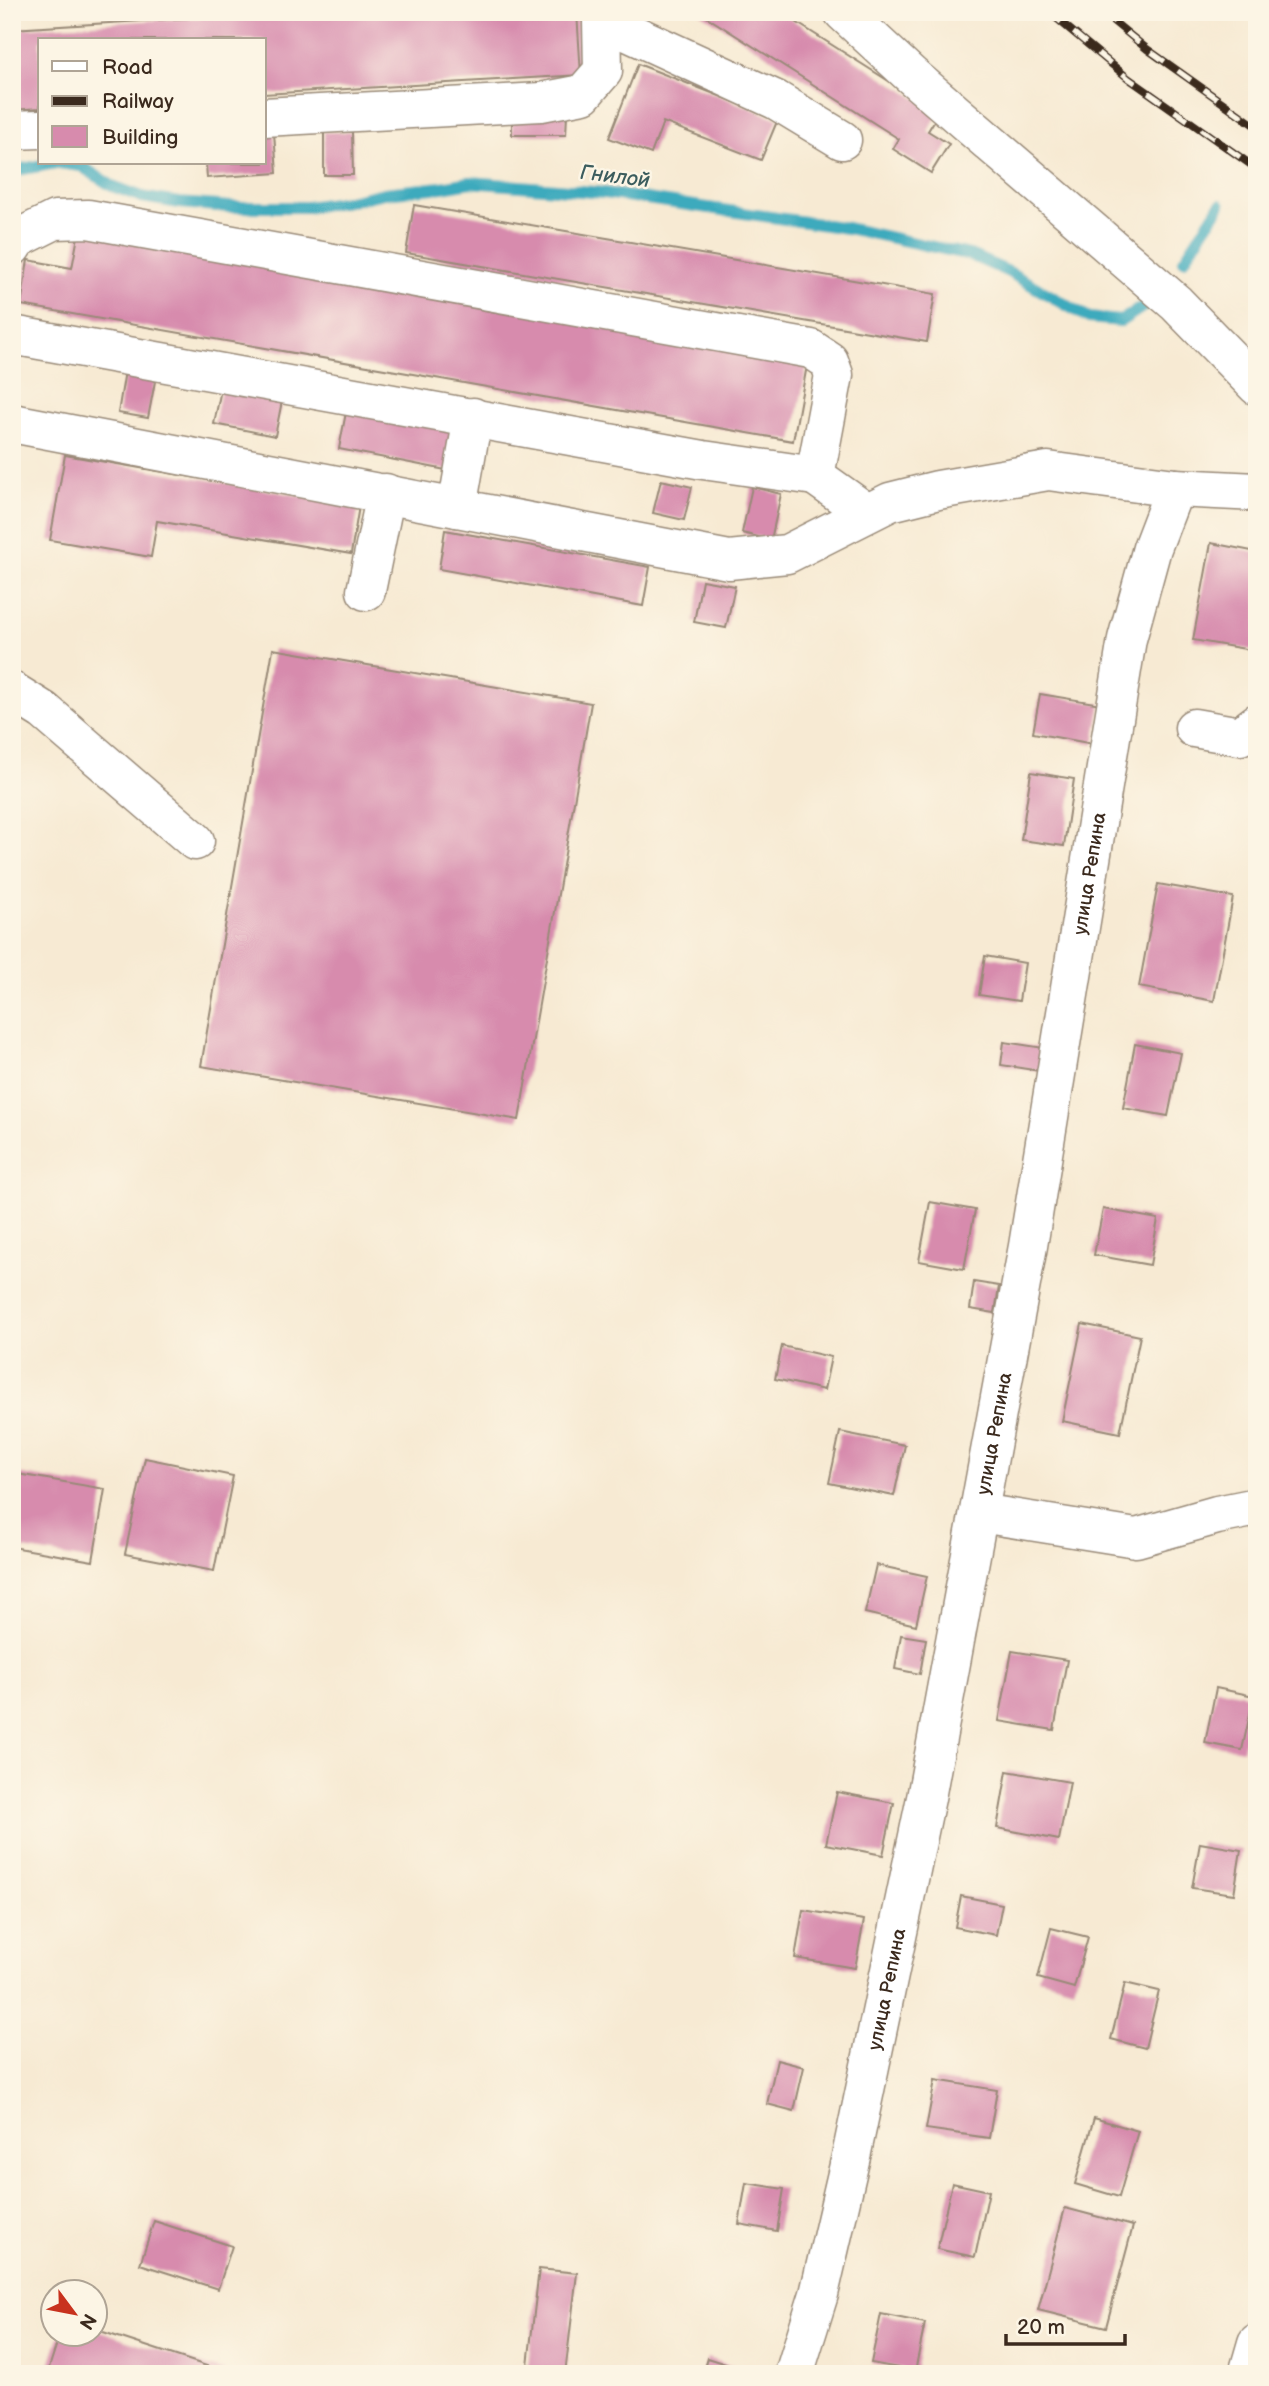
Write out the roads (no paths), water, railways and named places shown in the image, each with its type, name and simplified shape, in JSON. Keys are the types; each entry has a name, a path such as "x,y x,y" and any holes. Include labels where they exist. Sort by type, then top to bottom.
{"street":[{"path":"843,12 911,75 1176,303 1257,386"},
{"path":"266,117 541,102 583,94 603,71 601,16 776,100 842,140"},
{"path":"12,131 38,129"},
{"path":"12,247 17,239 55,220 88,219 811,349 829,361 834,375 815,475"},
{"path":"12,335 703,460 815,475 867,513"},
{"path":"457,508 473,417"},
{"path":"12,422 729,560 787,554 890,502 938,489 1048,471 1175,488 1257,492"},
{"name":"улица Репина","path":"794,2374 819,2294 855,2138 926,1798 1028,1246 1127,639 1152,548 1175,488"},
{"path":"366,591 387,493"},
{"path":"12,691 44,711 195,841"},
{"path":"1194,728 1240,736 1257,723"},
{"path":"980,1513 1136,1538 1217,1515 1257,1507"},
{"path":"1248,2374 1257,2343"}],"waterway":[{"name":"Гнилой","path":"12,171 50,164"},
{"name":"Гнилой","path":"66,164 81,166 112,186 142,197 230,207 307,207 384,193 470,182 605,193 847,228 970,255 1009,272 1089,318 1121,321 1150,302"},
{"name":"Гнилой","path":"1184,260 1220,205"}],"railway":[{"path":"1049,12 1128,78 1257,169"},
{"path":"1102,12 1147,49 1257,127"}]}
